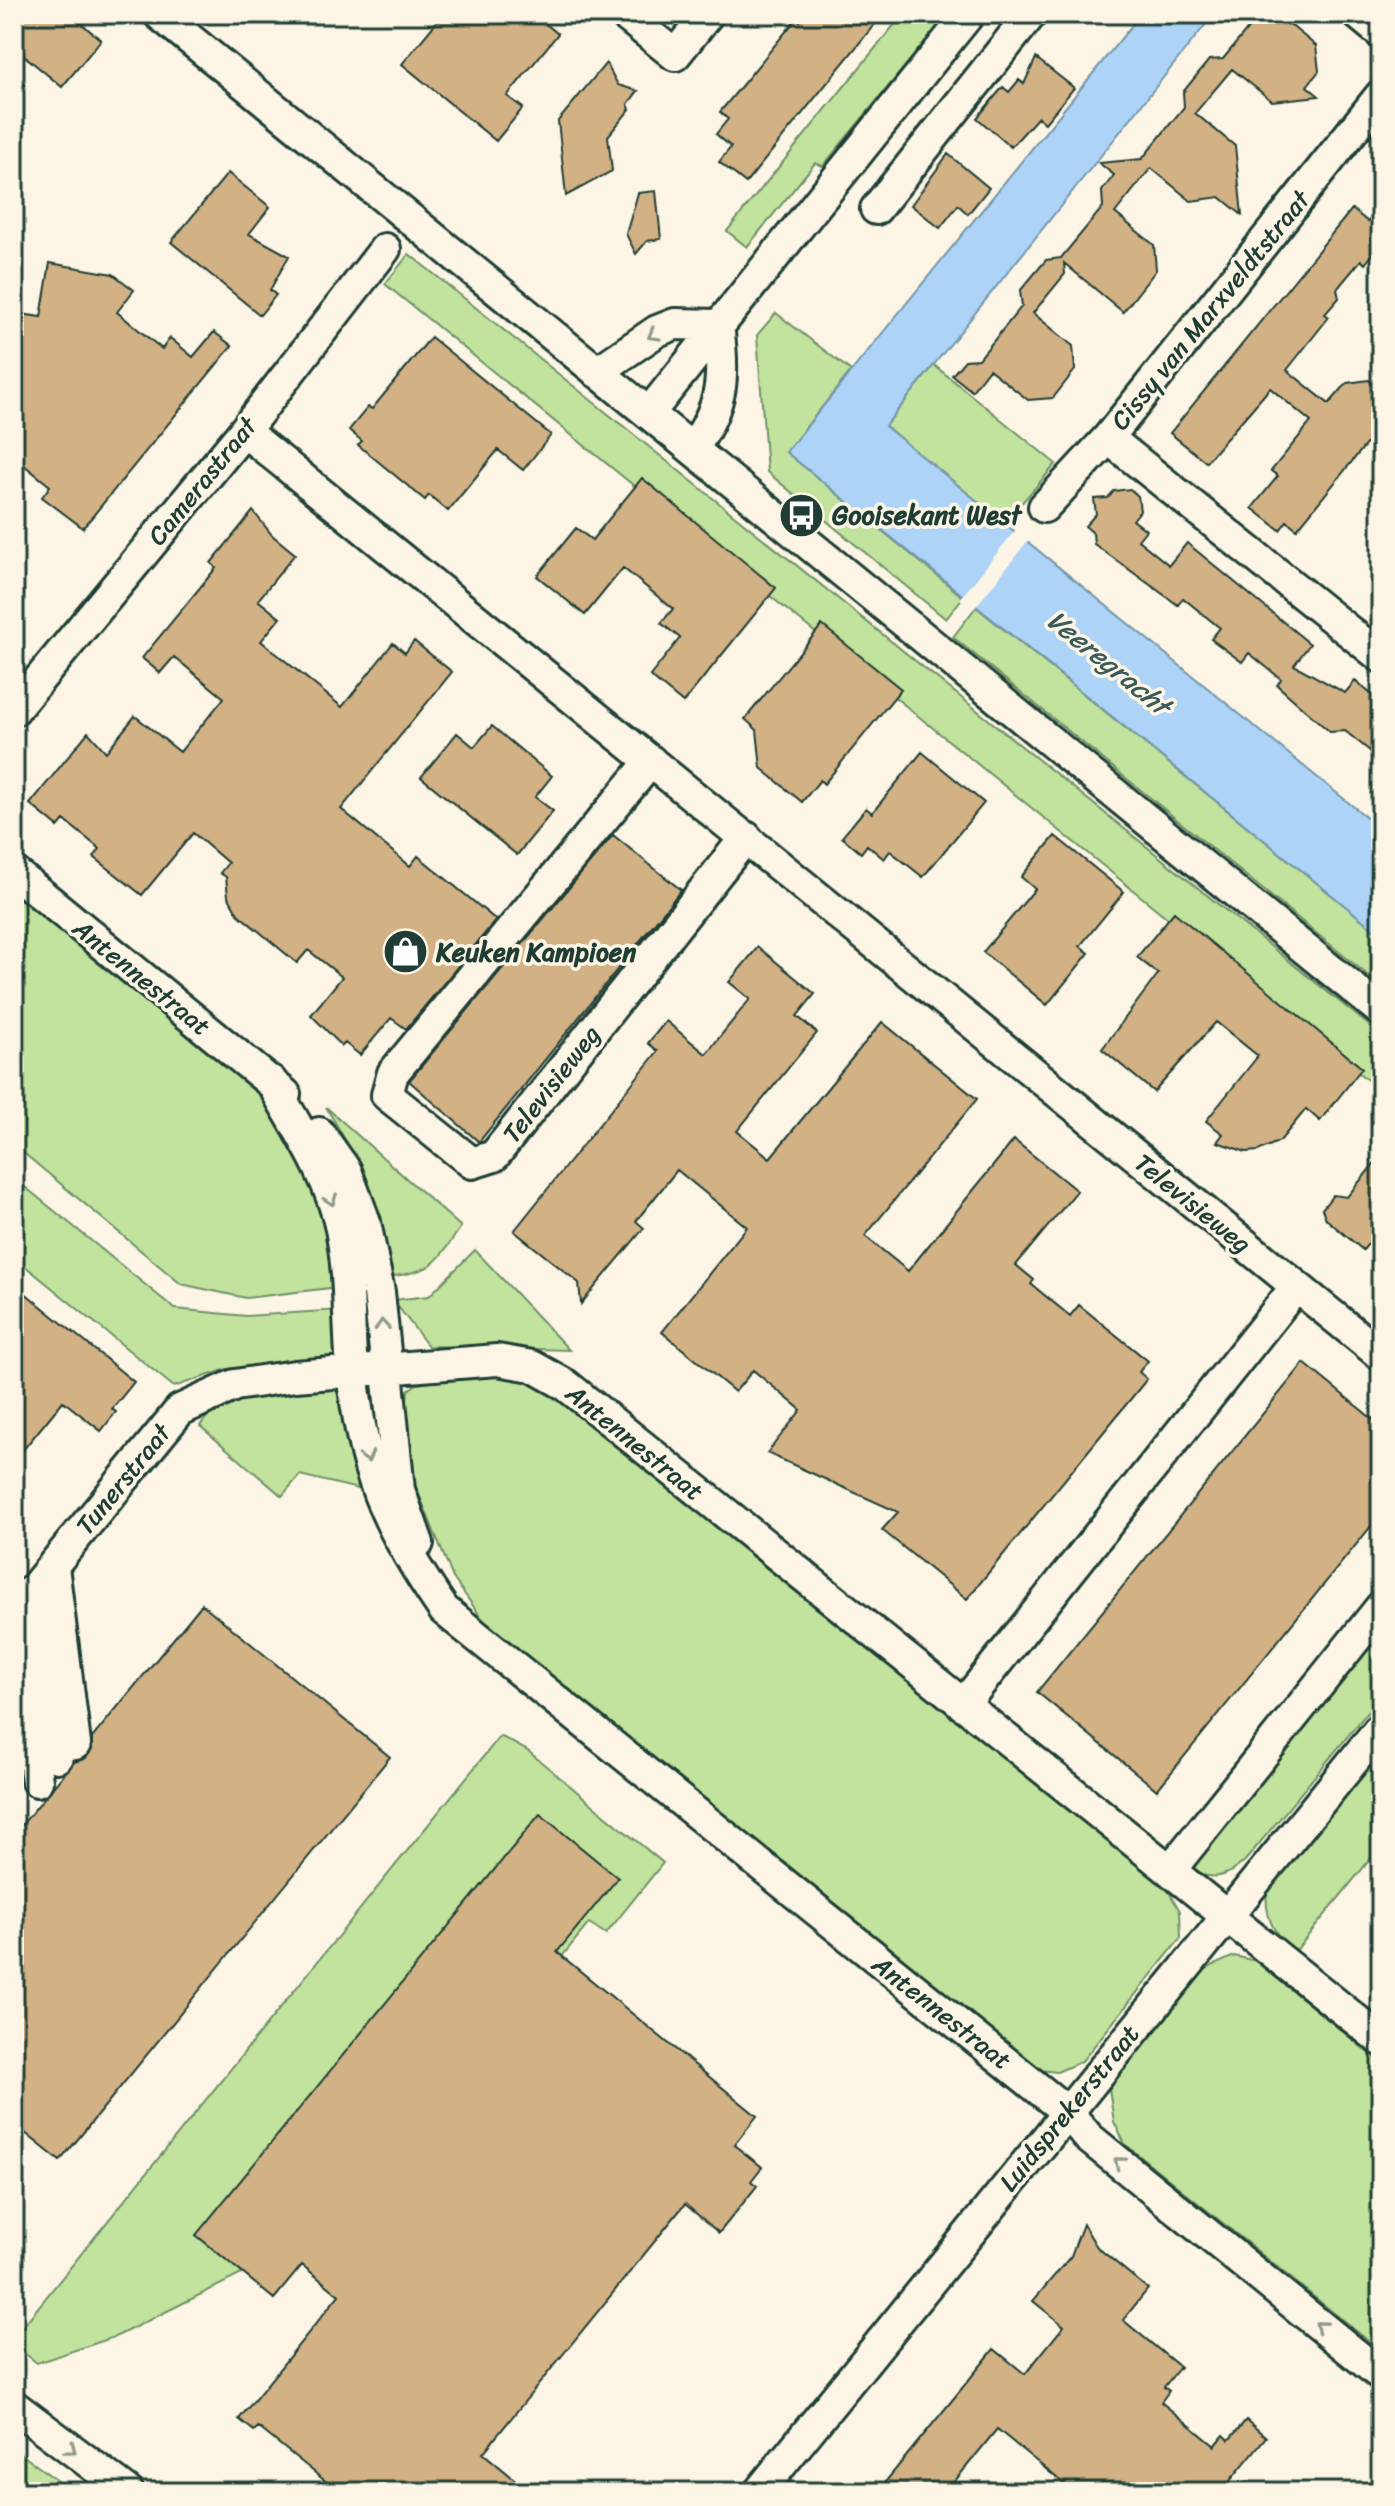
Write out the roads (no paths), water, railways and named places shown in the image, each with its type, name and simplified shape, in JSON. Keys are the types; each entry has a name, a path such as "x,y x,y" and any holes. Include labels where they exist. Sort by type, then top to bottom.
{"street":[{"path":"159,14 1381,1011"},
{"path":"624,14 675,55 708,14"},
{"path":"649,413 969,14"},
{"path":"876,209 1031,14"},
{"path":"1358,14 1381,33"},
{"name":"Cissy van Marxveldtstraat","path":"1381,95 1108,438 1381,657"},
{"name":"Camerastraat","path":"14,710 244,431 385,249"},
{"path":"597,372 657,331 675,324 718,325"},
{"path":"693,449 713,419 725,375 718,325"},
{"name":"Televisieweg","path":"244,431 1381,1355"},
{"path":"1044,507 1108,438"},
{"name":"Televisieweg","path":"651,761 393,1073 387,1095 472,1163 494,1156 746,837"},
{"name":"Antennestraat","path":"14,872 271,1081 307,1115 346,1171 365,1222 379,1292 399,1490 419,1544 447,1593 499,1651"},
{"name":"Antennestraat","path":"271,1081 322,1171 341,1229 353,1371 364,1448 388,1519 410,1560 444,1610 499,1651 796,1896 1066,2111 1089,2138 1381,2375"},
{"path":"963,1705 1296,1287"},
{"name":"Antennestraat","path":"353,1371 497,1360 532,1366 566,1385 1381,2040"},
{"name":"Tunerstraat","path":"14,1613 180,1410 235,1385 353,1371"},
{"path":"33,1589 66,1751 53,1566"},
{"path":"1171,1869 1381,1607"},
{"path":"14,1613 37,1781"},
{"name":"Luidsprekerstraat","path":"759,2492 1381,1727"},
{"path":"14,2406 128,2492"}],"water":[{"name":"Veeregracht","path":"1141,14 1214,14 885,426 1381,829 1381,935 786,452"}],"place":[{"name":"Gooisekant West","path":"801,515"},
{"name":"Keuken Kampioen","path":"405,952"}]}
